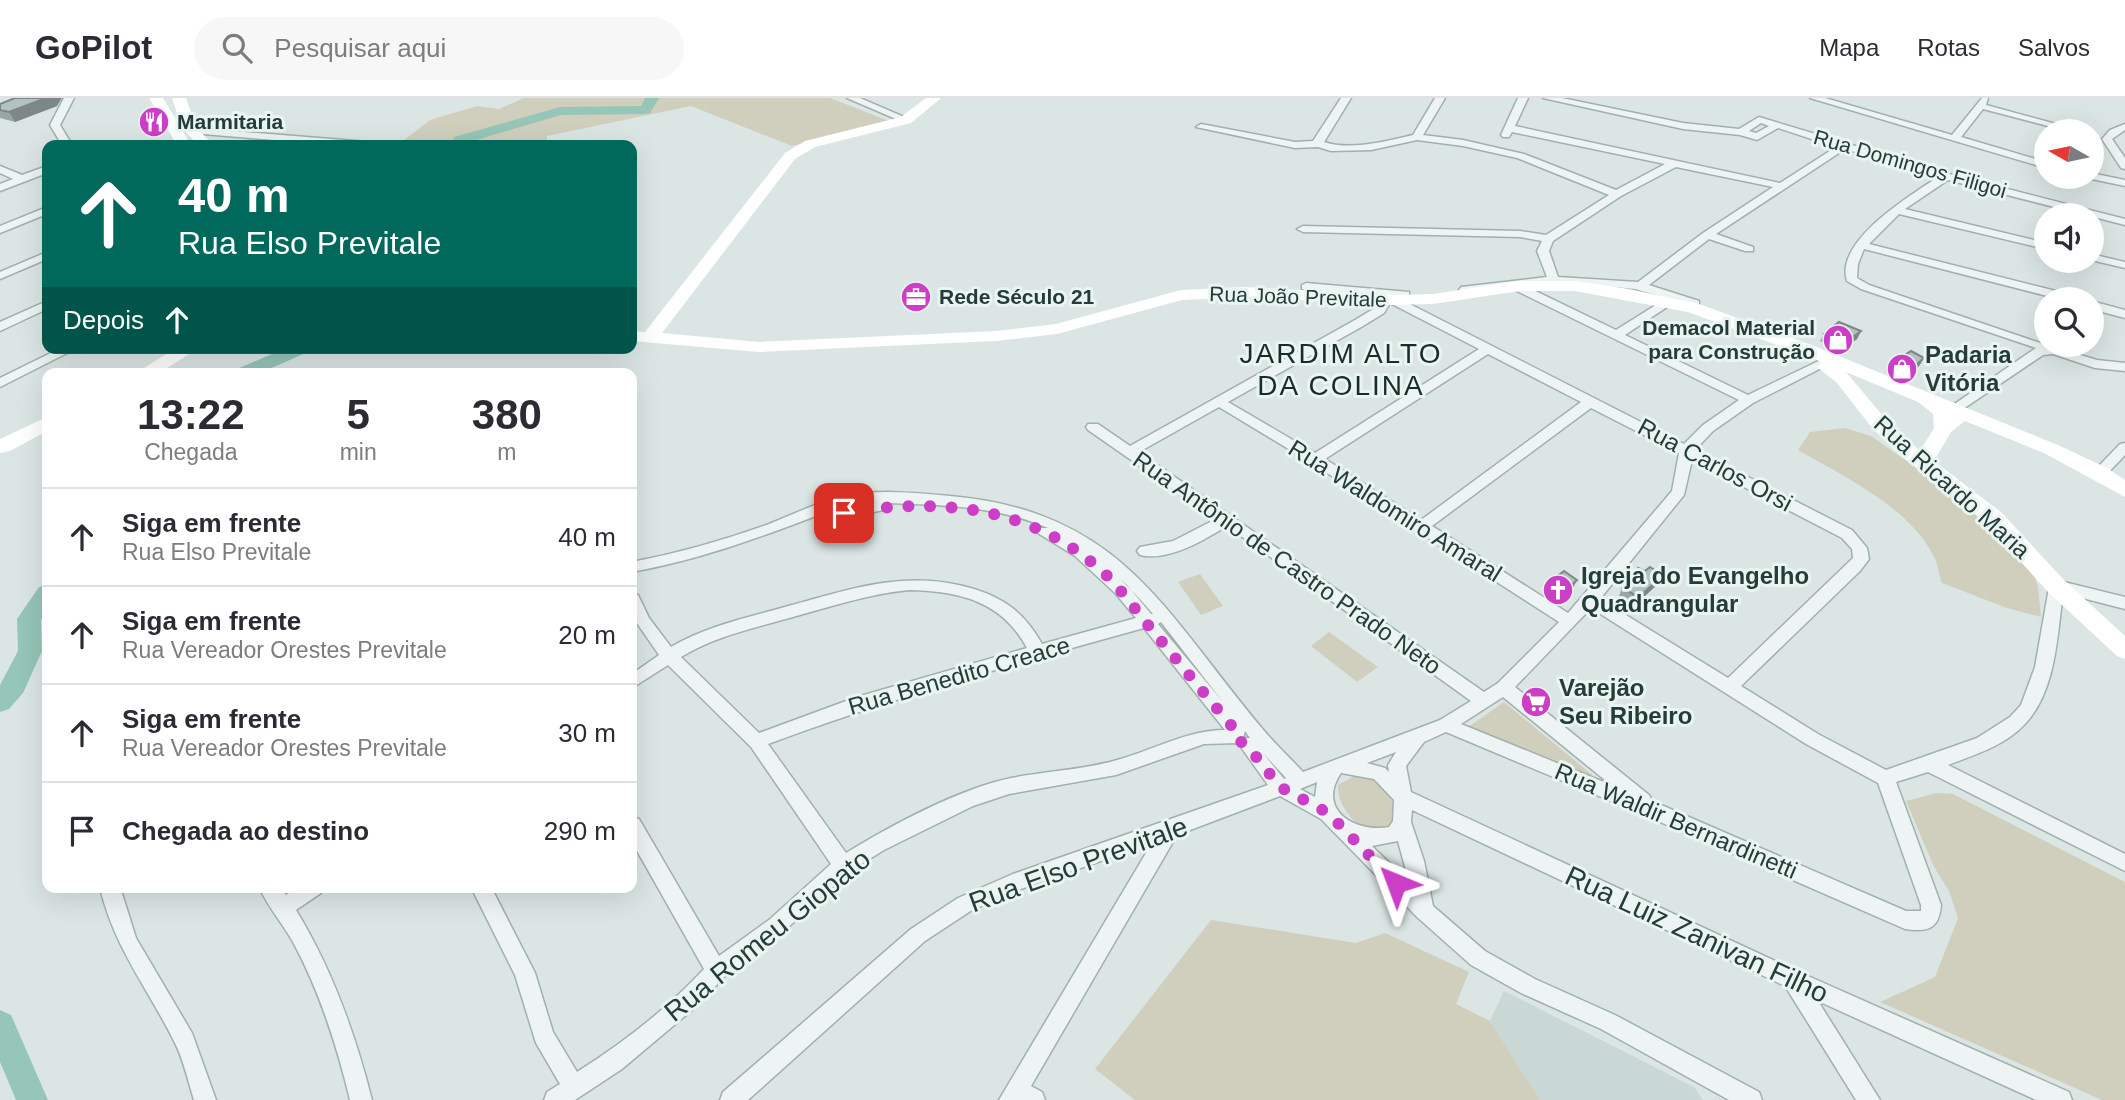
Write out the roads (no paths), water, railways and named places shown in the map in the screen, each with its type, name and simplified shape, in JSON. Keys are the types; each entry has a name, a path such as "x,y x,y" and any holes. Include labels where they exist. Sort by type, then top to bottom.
{"main road":[{"path":"156,98 181,140"},
{"path":"179,98 189,128 202,140"},
{"path":"640,337 790,156 810,144 906,120 934,98"},
{"name":"Rua João Previtale","path":"640,337 759,347 1016,335 1057,329 1157,300 1224,292 1389,300 1433,299 1517,287 1575,286 1670,301 1793,345 1835,368 1933,404 1948,416"},
{"path":"154,368 179,354"},
{"name":"Rua Ricardo Maria","path":"1835,368 1876,420 1922,464 1994,518 2056,586 2125,650"},
{"path":"1922,464 1948,416 1953,420 1981,419 2100,473 2125,491"},
{"path":"1,446 42,426"}],"street":[{"path":"64,140 55,125 69,98"},
{"path":"852,98 906,120"},
{"path":"1319,144 1318,139 1346,98"},
{"path":"1418,137 1440,98"},
{"path":"1499,150 1524,98"},
{"name":"Rua Domingos Filigoi","path":"1548,98 1683,126 1741,132 1759,120 1946,176 2125,222"},
{"path":"1608,110 1612,98"},
{"path":"1815,98 2034,162"},
{"path":"1855,109 1866,98"},
{"path":"1954,139 1984,102 2039,119"},
{"path":"1201,127 1295,145 1319,144 1331,148 1350,149 1418,137 1499,150 1617,194"},
{"path":"1509,128 1781,186"},
{"path":"2125,128 2103,138 2125,166"},
{"path":"194,131 306,140"},
{"path":"1639,286 1707,235 1845,145"},
{"path":"1554,281 1543,251 1548,239 1617,194 1673,164"},
{"path":"0,169 22,179"},
{"path":"0,188 42,171"},
{"path":"1946,176 1867,234 1849,269 1851,279 1865,287 2034,343"},
{"path":"2104,179 2125,183"},
{"path":"1899,211 2034,243"},
{"path":"0,230 42,212"},
{"path":"1303,229 1520,234 1548,239"},
{"path":"1707,235 1749,249"},
{"path":"1861,245 2034,289"},
{"path":"0,276 42,257"},
{"path":"2104,260 2125,265"},
{"name":"Rua João Previtale","path":"1306,286 1391,295 1429,295 1517,282 1554,281 1639,286 1695,304"},
{"path":"1517,287 1748,400"},
{"path":"1129,452 1380,310 1389,300"},
{"name":"Rua Carlos Orsi","path":"1389,300 1592,401 1847,534 1859,548 1861,559 1855,567 1730,687"},
{"path":"1617,335 1670,301"},
{"path":"0,327 42,307"},
{"path":"2104,308 2125,314"},
{"path":"1315,459 1488,349"},
{"path":"0,383 59,354"},
{"path":"1948,416 2034,355"},
{"path":"2076,357 2095,364 2125,368"},
{"path":"1686,450 1708,428 1748,400 1791,378 1835,368"},
{"path":"1422,526 1592,401"},
{"name":"Rua Waldomiro Amaral","path":"1219,402 1315,459 1569,621"},
{"name":"Rua Antônio de Castro Prado Neto","path":"1093,427 1482,700"},
{"path":"2100,473 2125,447"},
{"name":"Rua Elso Previtale","path":"731,1100 918,935 965,904 1013,883 1170,830 1337,765 1418,737 1446,725 1504,688 1590,600 1679,492 1686,450"},
{"path":"637,566 664,562 774,527 824,507 855,499 957,500 992,506 1068,532 1109,561 1163,616 1280,787 1328,813 1424,911 1478,958 1528,986 1608,1022 1730,1095 1751,1100"},
{"path":"774,527 891,505 950,506 988,513 1054,537 1080,552 1121,589 1146,623 1245,735 1299,780"},
{"path":"1145,551 1166,550 1189,543 1227,519"},
{"path":"637,679 671,656 710,636 843,595 886,585 940,585 992,601 1013,615 1025,628 1038,652"},
{"path":"1590,600 1812,739 1885,778 1929,764 1996,737 2016,724 2037,691 2056,586 2125,603"},
{"path":"637,615 653,639 756,741 843,865"},
{"name":"Rua Benedito Creace","path":"756,741 960,672 1146,623 1163,616"},
{"path":"1504,688 1658,812"},
{"name":"Rua Waldir Bernardinetti","path":"1446,725 1658,812 1905,920 1922,922 1930,916 1931,905 1885,778"},
{"name":"Rua Romeu Giopato","path":"555,1100 614,1060 691,998 717,970 776,926 843,865 924,820 1009,786 1116,768 1204,737 1245,735"},
{"path":"1418,737 1397,765 1403,797 1402,822 1414,861 1424,911"},
{"path":"1929,764 2125,863"},
{"path":"1328,813 1323,784 1337,765"},
{"name":"Rua Luiz Zanivan Filho","path":"1337,765 1379,773 1403,797 1792,979 2061,1100"},
{"path":"1349,832 1384,838 1395,834 1402,822"},
{"path":"1020,1097 1170,830"},
{"path":"637,834 701,948 717,970"},
{"path":"111,893 113,911 141,966 183,1036 205,1100"},
{"path":"274,893 284,907 324,984 361,1100"},
{"path":"284,907 305,893"},
{"path":"484,893 525,973 544,1036 573,1086"},
{"path":"1792,979 1869,1100"}],"waterway":[{"path":"459,140 560,111 645,110 652,98"},
{"path":"256,368 288,354"},
{"path":"0,702 14,686 30,651 29,619 42,600"},
{"path":"0,1025 32,1100"}],"place":[{"name":"Marmitaria","path":"154,122"},
{"name":"Rede Século 21","path":"916,297"},
{"name":"Demacol Material para Construção","path":"1838,340"},
{"name":"Padaria Vitória","path":"1902,369"},
{"name":"Igreja do Evangelho Quadrangular","path":"1558,590"},
{"name":"Varejão Seu Ribeiro","path":"1536,702"}],"district":[{"name":"JARDIM ALTO DA COLINA","path":"1341,369"}]}
